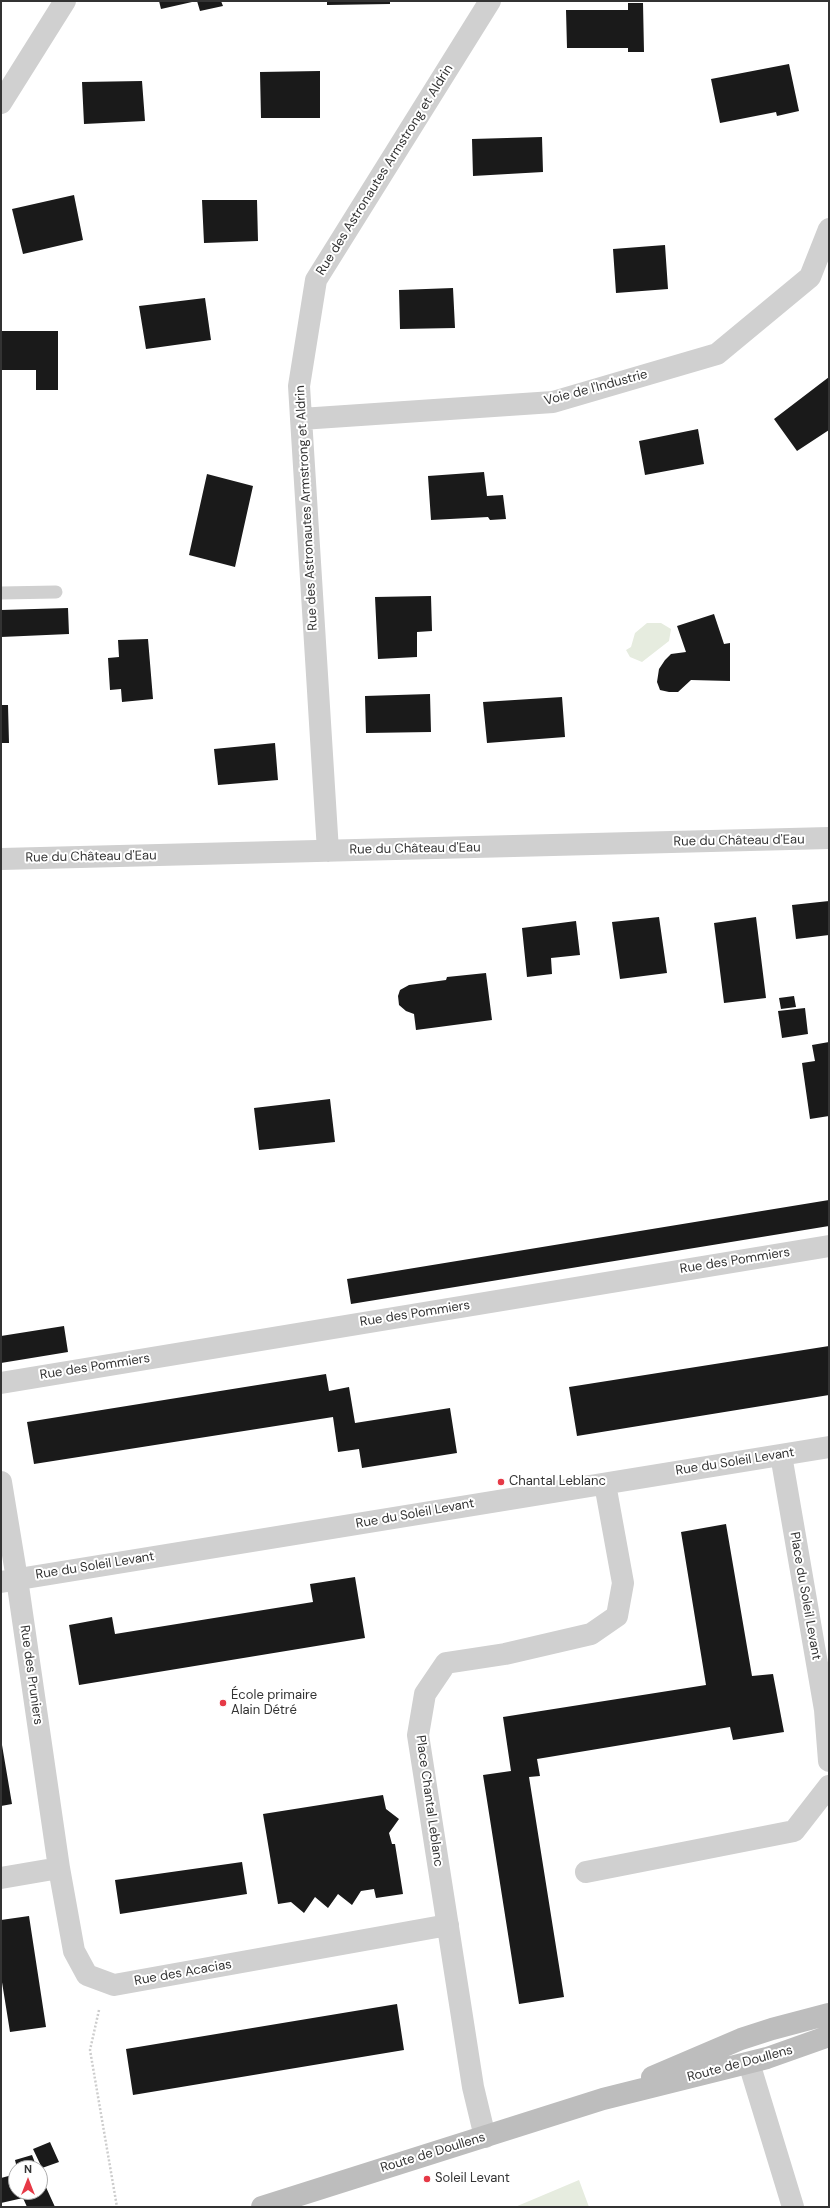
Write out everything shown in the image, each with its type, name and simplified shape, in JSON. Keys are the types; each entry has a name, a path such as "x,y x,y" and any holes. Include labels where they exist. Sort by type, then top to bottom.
{"street":[{"path":"1,102 65,1"},
{"name":"Rue des Astronautes Armstrong et Aldrin","path":"328,851 299,386 316,280 490,1"},
{"name":"Voie de l'Industrie","path":"301,419 553,402 717,354 810,277 829,228"},
{"name":"Rue du Château d'Eau","path":"1,859 829,838"},
{"name":"Rue des Pommiers","path":"1,1383 829,1246"},
{"name":"Rue du Soleil Levant","path":"9,1580 829,1447"},
{"name":"Place du Soleil Levant","path":"781,1455 825,1710 829,1761"},
{"name":"Rue des Pruniers","path":"1,1482 9,1580 59,1868"},
{"name":"Place Chantal Leblanc","path":"485,2137 473,2087 418,1735 425,1694 446,1663 505,1654 592,1634 617,1616 623,1583 605,1484"},
{"path":"586,1872 794,1831 829,1786"},
{"path":"1,1878 59,1868"},
{"name":"Rue des Acacias","path":"59,1868 74,1951 87,1975 114,1985 448,1925"},
{"name":"Route de Doullens","path":"603,2100 741,2039 829,2014"},
{"name":"Route de Doullens","path":"262,2207 603,2100 749,2062 805,2046 829,2036"},
{"path":"749,2062 793,2207"}],"lane":[{"path":"1,593 56,592"}],"path":[{"path":"105,1982 90,2050 117,2207"}],"shaded area":[{"path":"647,623 661,623 671,629 669,641 642,662 630,657 626,650 631,647 635,633"},
{"path":"579,2180 589,2207 515,2207"}],"building":[{"path":"159,1 192,1 192,2 161,9"},
{"path":"197,1 221,1 223,6 200,11"},
{"path":"327,1 390,1 390,4 327,5"},
{"path":"628,3 643,3 644,52 628,52 628,48 567,48 566,10 628,10"},
{"path":"789,64 799,111 777,116 776,112 720,123 711,79"},
{"path":"320,71 320,118 261,118 260,72"},
{"path":"142,81 145,121 84,124 82,82"},
{"path":"542,137 543,172 473,176 472,139"},
{"path":"74,195 83,240 23,254 12,209"},
{"path":"202,200 257,200 258,241 204,243"},
{"path":"665,245 668,289 616,293 613,249"},
{"path":"453,288 455,328 400,329 399,290"},
{"path":"205,298 211,340 146,349 139,306"},
{"path":"1,331 58,331 58,390 36,390 36,370 1,370"},
{"path":"829,377 829,430 797,451 774,419"},
{"path":"698,429 704,464 645,475 639,441"},
{"path":"484,472 487,496 503,495 506,519 490,520 488,517 431,520 428,476"},
{"path":"207,474 253,486 235,567 189,555"},
{"path":"431,596 432,631 417,632 417,657 378,659 375,597"},
{"path":"68,608 69,634 1,637 1,610"},
{"path":"714,614 724,644 730,643 730,681 691,680 678,692 660,690 657,682 659,669 665,660 671,654 686,652 677,626"},
{"path":"148,639 153,699 122,702 121,689 110,690 108,658 119,657 118,640"},
{"path":"430,694 431,732 366,733 365,696"},
{"path":"562,697 565,737 487,743 483,702"},
{"path":"1,705 8,705 9,743 1,743"},
{"path":"275,743 278,780 218,785 214,749"},
{"path":"829,901 829,935 796,939 792,905"},
{"path":"659,917 667,973 620,979 612,922"},
{"path":"756,917 766,998 724,1003 714,923"},
{"path":"576,921 580,955 551,958 552,974 527,977 522,928"},
{"path":"486,973 492,1020 416,1030 414,1014 406,1011 399,1005 398,996 400,990 409,985 446,980 447,977"},
{"path":"794,996 796,1007 781,1009 779,998"},
{"path":"805,1008 808,1034 782,1038 778,1011"},
{"path":"829,1042 829,1116 810,1119 802,1063 815,1061 812,1045"},
{"path":"330,1099 335,1142 259,1150 254,1108"},
{"path":"829,1200 829,1226 351,1304 347,1279"},
{"path":"64,1326 68,1352 1,1363 1,1336"},
{"path":"829,1346 829,1395 577,1436 569,1387"},
{"path":"326,1374 329,1391 349,1387 355,1423 450,1408 457,1453 362,1468 359,1449 338,1452 333,1417 34,1464 27,1422"},
{"path":"726,1524 752,1676 773,1674 784,1732 733,1740 730,1727 537,1759 540,1776 529,1777 564,1997 519,2004 483,1775 511,1771 503,1717 706,1685 681,1532"},
{"path":"355,1577 365,1638 79,1685 69,1625 112,1617 115,1634 313,1602 310,1584"},
{"path":"2,1745 12,1804 1,1806 1,1746"},
{"path":"383,1795 386,1809 399,1819 389,1833 392,1844 395,1844 403,1894 376,1898 374,1889 361,1891 352,1905 338,1894 328,1908 315,1897 304,1913 291,1902 278,1904 263,1814"},
{"path":"242,1862 247,1894 120,1914 115,1880"},
{"path":"29,1916 46,2027 10,2032 1,1976 1,1920"},
{"path":"397,2004 404,2050 133,2095 126,2049"},
{"path":"50,2142 59,2162 48,2166 48,2160 38,2160 33,2149"},
{"path":"32,2155 34,2160 15,2160"},
{"path":"8,2176 8,2200 14,2200 1,2203 1,2178"},
{"path":"48,2192 55,2207 27,2207 24,2200 48,2200"}],"place":[{"name":"Chantal Leblanc","path":"501,1482"},
{"name":"École primaire Alain Détré","path":"223,1703"},
{"name":"Soleil Levant","path":"427,2179"}]}
